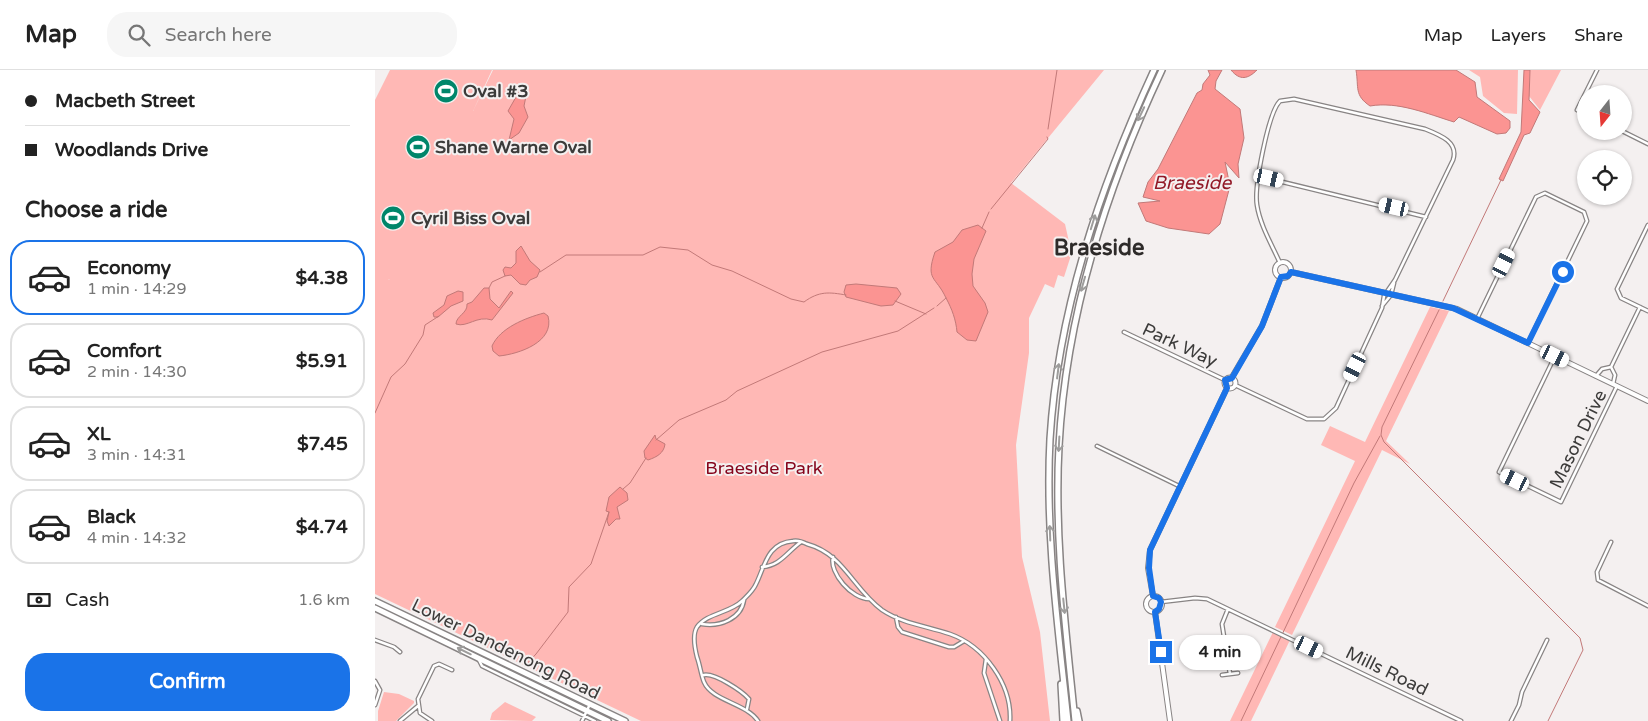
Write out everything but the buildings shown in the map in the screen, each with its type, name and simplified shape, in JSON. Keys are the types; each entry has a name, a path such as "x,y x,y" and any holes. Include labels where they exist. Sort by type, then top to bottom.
{"highway":[{"path":"1063,721 1051,556 1051,438 1061,346 1082,258 1111,166 1154,70"},
{"path":"1075,721 1060,556 1059,456 1064,384 1074,324 1101,221 1137,123 1162,70"},
{"path":"1051,556 1069,721"},
{"name":"Lower Dandenong Road","path":"375,601 625,721"},
{"name":"Lower Dandenong Road","path":"375,608 586,713 608,721"},
{"path":"1070,674 1079,721"}],"street":[{"path":"1590,85 1597,70"},
{"path":"1232,378 1235,385 1307,419 1319,421 1328,417 1336,408 1388,294 1426,217 1455,154 1454,147 1449,142 1425,129 1286,99 1275,106 1255,189 1257,206 1280,263 1276,271 1281,277"},
{"path":"1633,137 1648,144"},
{"path":"1258,176 1426,217"},
{"path":"1477,319 1536,196 1545,193 1584,212 1587,221 1528,343"},
{"path":"1648,225 1617,289 1621,298 1648,311"},
{"path":"1280,263 1289,264 1291,272"},
{"path":"1281,277 1288,276 1291,272"},
{"path":"1291,272 1448,307 1648,401"},
{"path":"1153,596 1149,568 1150,550 1227,388 1225,380 1232,378 1262,326 1281,277"},
{"path":"1611,367 1640,307"},
{"name":"Park Way","path":"1123,332 1225,380"},
{"name":"Mason Drive","path":"1555,356 1499,472 1561,502 1615,385"},
{"path":"1596,376 1604,368 1611,367"},
{"path":"1611,367 1615,375 1615,385"},
{"path":"1227,388 1235,385"},
{"path":"1097,446 1179,486"},
{"path":"758,721 747,709 709,689 704,682 694,639 697,628 702,623 729,611 745,598 757,582 761,567 779,546 795,540 818,547 833,556 870,599 883,610 896,617 920,626 951,634 965,641 986,659 1001,679 1010,721"},
{"path":"761,567 775,565 801,542"},
{"path":"1611,542 1597,572 1598,580 1648,606"},
{"path":"833,556 833,570 855,596 870,599"},
{"path":"1153,596 1159,598 1161,602 1159,609 1155,612 1148,610 1146,605 1148,598 1153,596"},
{"path":"702,623 716,624 734,617 741,612 745,598"},
{"name":"Mills Road","path":"1161,602 1195,598 1207,599 1461,721"},
{"path":"1229,609 1223,624 1230,674"},
{"path":"1155,612 1170,721"},
{"path":"896,617 898,627 902,632 949,647 954,647 965,641"},
{"path":"375,640 394,647 400,652"},
{"path":"1511,721 1519,705 1522,692 1547,640"},
{"name":"Lower Dandenong Road","path":"479,659 481,666 586,713 595,721"},
{"path":"986,659 984,673 999,721"},
{"path":"432,721 426,718 419,708 419,696 434,666 439,664 452,670"},
{"path":"1222,675 1238,673"},
{"path":"703,675 717,677 745,695 749,699 747,709"},
{"path":"375,681 380,690 375,705"},
{"path":"582,721 590,704"},
{"path":"400,721 411,710 419,708"}],"green space":[{"name":"Braeside Park","path":"390,70 492,70 473,111 493,70 1104,70 1011,183 1065,224 1069,242 1074,246 1064,277 1058,275 1054,288 1045,284 1029,318 1029,353 1016,445 1022,557 1040,632 1050,721 641,721 375,594 375,100"},
{"path":"1469,70 1518,70 1517,114 1504,113 1483,96 1480,77"},
{"path":"1530,70 1561,70 1540,110 1529,96"},
{"path":"1430,307 1449,311 1386,441 1410,464 1382,450 1292,635 1275,627 1355,461 1321,445 1330,426 1365,442"},
{"path":"1273,632 1290,640 1251,721 1230,721"},
{"path":"384,692 399,694 414,701 414,703 396,721 378,721 378,711"},
{"path":"505,702 536,717 532,721 490,720 492,713"}],"water":[{"name":"Braeside","path":"1208,70 1222,70 1216,81 1215,89 1240,109 1244,138 1238,164 1239,178 1225,162 1230,186 1220,224 1209,234 1168,228 1146,221 1138,203 1160,201 1143,197 1148,182 1158,169 1197,93 1202,90 1203,84 1210,75"},
{"path":"1231,70 1257,70 1244,78 1234,74"},
{"path":"1356,70 1456,70 1475,82 1477,97 1510,121 1510,128 1506,133 1497,134 1459,117 1454,122 1402,107 1391,105 1370,106 1359,95"},
{"path":"1524,70 1530,70 1529,100 1540,112 1530,133 1524,135 1503,181 1499,179 1521,132"},
{"path":"520,90 526,96 524,106 528,117 519,133 509,140 514,119 508,111"},
{"path":"978,225 986,231 974,259 973,286 985,303 988,312 976,341 967,340 957,332 952,310 933,278 931,268 935,252 953,242 962,230"},
{"path":"521,246 530,261 540,270 537,277 530,280 526,285 520,284 511,275 505,276 503,270 505,267 511,268 516,263 516,251"},
{"path":"856,284 897,288 901,294 893,305 881,306 846,297 844,292 846,285"},
{"path":"484,288 489,288 490,299 499,308 511,291 513,293 492,320 482,319 460,325 456,324 466,310 467,304 472,302"},
{"path":"458,291 463,292 463,301 451,306 438,317 434,317 433,313 444,305 447,296"},
{"path":"544,313 548,316 549,325 541,340 516,353 499,356 493,351 492,346 507,329 521,321"},
{"path":"655,435 656,439 665,444 659,454 648,460 645,458 644,451"},
{"path":"620,487 627,493 628,500 617,507 620,519 616,519 609,526 607,521 609,512 606,511 609,497"}],"waterway":[{"path":"1048,129 1057,70"},
{"path":"991,209 1048,139 1047,137"},
{"path":"1443,301 1501,180"},
{"path":"982,228 989,212"},
{"path":"540,272 566,255 643,255 660,247 688,250 712,265 732,271 791,299 804,302 824,293 846,295"},
{"path":"489,288 492,282 505,276"},
{"path":"937,306 946,298"},
{"path":"895,301 926,314"},
{"path":"656,440 679,420 726,400 737,391 822,352 898,331 934,308"},
{"path":"1439,310 1382,427 1381,435 1384,442 1580,638 1583,650 1548,721"},
{"path":"375,413 391,377 405,364 423,335 425,325 439,316"},
{"path":"1241,721 1354,483 1380,436"},
{"path":"623,489 630,483 646,458"},
{"path":"525,666 568,612 569,587 591,564 609,512"}],"place":[{"name":"Oval #3","path":"446,91"},
{"name":"Shane Warne Oval","path":"418,147"},
{"name":"Cyril Biss Oval","path":"393,218"}],"district":[{"name":"Braeside","path":"1099,247"}],"route":[{"path":"1161,652 1155,612 1158,611 1161,602 1159,598 1153,596 1148,560 1150,550 1227,388 1224,382 1227,378 1232,378 1255,340 1281,277 1288,276 1291,272 1453,308 1528,343 1563,272"}]}
